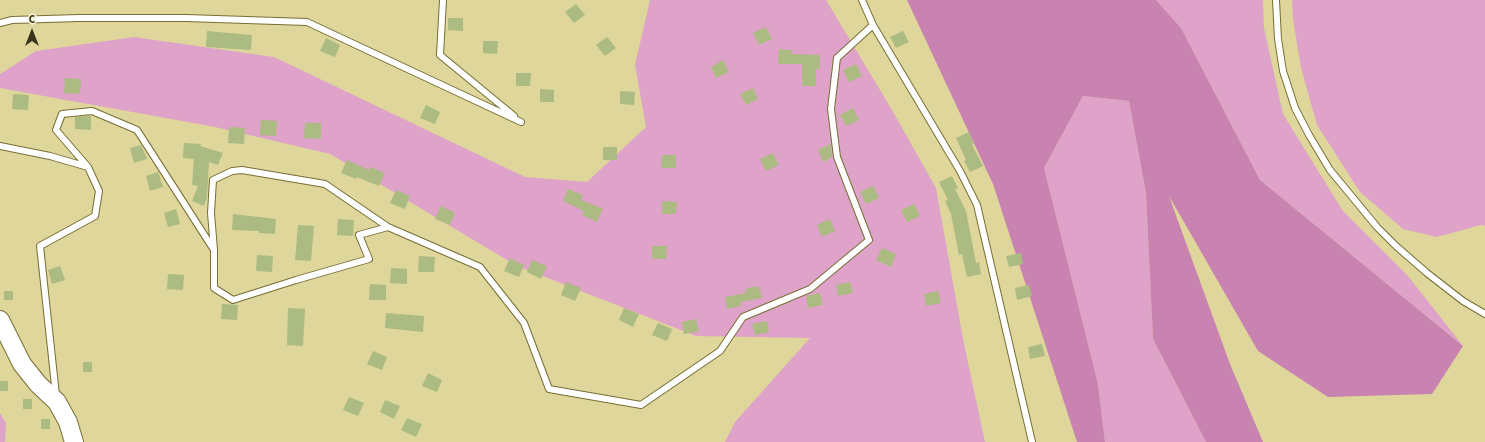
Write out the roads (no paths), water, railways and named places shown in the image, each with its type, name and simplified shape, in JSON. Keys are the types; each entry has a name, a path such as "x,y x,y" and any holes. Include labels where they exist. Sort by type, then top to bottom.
{"street":[{"path":"0,320 22,364 38,384 57,402 68,422 74,442"}],"lane":[{"path":"0,23 12,20 79,18 186,18 307,22 521,122 440,55 443,0"},
{"path":"862,0 873,25 960,171 977,205 1032,442"},
{"path":"1276,0 1278,38 1283,71 1296,108 1309,135 1330,170 1376,227 1396,246 1427,274 1463,301 1485,314"},
{"path":"388,227 360,235 369,259 233,300 214,288 214,250 211,213 213,180 232,171 242,170 325,184 388,227 480,267 524,322 549,389 641,405 720,351 744,317 810,289 869,240 837,157 832,110 837,58 873,25"},
{"path":"57,402 40,246 95,216 99,191 88,167 56,130 62,114 92,111 137,130 214,250"},
{"path":"0,146 50,156 88,167"}]}
